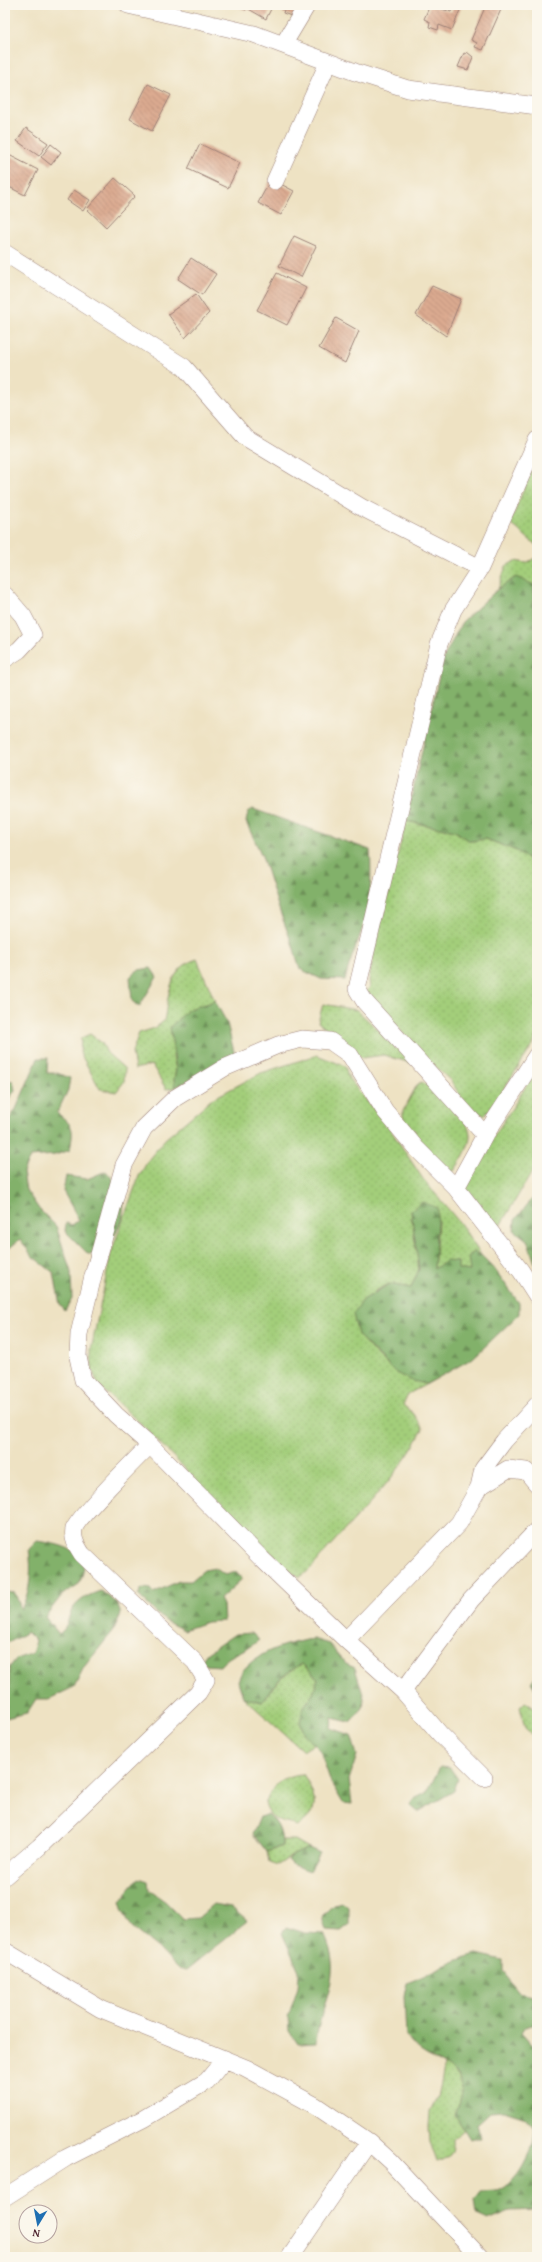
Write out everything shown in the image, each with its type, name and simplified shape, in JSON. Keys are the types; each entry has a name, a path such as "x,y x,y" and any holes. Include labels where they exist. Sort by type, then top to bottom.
{"street":[{"path":"128,5 254,34 328,62 408,88 537,106"},
{"path":"283,45 307,5"},
{"path":"275,181 328,62"},
{"path":"5,253 184,367 246,437 361,507 480,568"},
{"path":"485,1135 365,1002 357,989 439,644 453,610 480,568 537,440"},
{"path":"5,595 23,616 33,635 5,659"},
{"path":"484,1778 440,1734 404,1691 346,1640 262,1559 150,1445 116,1415 83,1380 78,1356 79,1334 108,1219 124,1165 144,1128 175,1098 224,1068 278,1045 302,1039 330,1041 350,1055 385,1111 416,1148 456,1188 529,1273 537,1296"},
{"path":"456,1188 485,1135 537,1055"},
{"path":"346,1640 459,1523 479,1487 483,1469 504,1441 537,1405"},
{"path":"5,1876 39,1847 198,1693 206,1680 195,1662 82,1554 74,1540 74,1528 84,1514 150,1445"},
{"path":"479,1487 508,1469 526,1472 537,1484"},
{"path":"404,1691 471,1600 537,1530"},
{"path":"5,1951 35,1971 101,2009 246,2068 316,2106 369,2142 418,2189 480,2257"},
{"path":"5,2197 66,2158 143,2119 207,2081 225,2060"},
{"path":"290,2257 369,2142"}],"green space":[{"path":"537,457 537,546 510,523"},
{"path":"537,557 537,617 534,611 533,585 516,577 498,589 506,566 515,561 526,563"},
{"path":"516,577 534,585 534,611 537,617 537,865 517,851 486,839 470,841 455,831 406,821 443,659 462,622 498,589"},
{"path":"253,809 370,850 371,880 369,901 365,921 345,980 321,979 300,969 262,856 246,822 248,812"},
{"path":"406,821 455,831 470,841 486,839 517,851 537,865 537,1034 533,1045 491,1108 484,1115 468,1108 451,1081 428,1060 365,993 370,987 369,980 375,947"},
{"path":"197,959 215,1001 189,1009 173,1056 176,1070 174,1079 175,1088 166,1089 152,1065 135,1069 132,1052 139,1033 155,1028 164,1021 169,993 175,976 187,963"},
{"path":"151,968 157,977 139,1007 132,1001 130,977 138,970"},
{"path":"215,1001 227,1023 235,1056 175,1088 174,1079 176,1070 170,1027 189,1009"},
{"path":"323,1004 357,1010 414,1064 384,1055 362,1058 318,1022"},
{"path":"90,1034 102,1043 107,1053 125,1069 124,1082 116,1092 100,1089 80,1053 81,1038"},
{"path":"317,1055 345,1066 349,1079 390,1129 423,1179 460,1223 481,1255 474,1252 470,1271 457,1269 458,1262 434,1270 438,1221 411,1212 419,1269 411,1288 389,1284 375,1291 358,1335 388,1366 396,1372 415,1381 427,1384 408,1394 403,1405 414,1414 423,1429 414,1446 380,1491 313,1567 300,1577 281,1566 140,1423 99,1386 92,1370 91,1350 111,1253 139,1176 149,1159 165,1139 212,1099 261,1073"},
{"path":"38,1058 48,1058 47,1073 57,1073 70,1078 68,1090 57,1113 70,1125 72,1137 70,1150 55,1155 30,1157 23,1172 26,1190 39,1209 56,1226 71,1272 72,1299 65,1311 60,1305 54,1273 32,1256 20,1239 5,1252 5,1125 16,1109"},
{"path":"537,1069 537,1164 498,1229 463,1185"},
{"path":"5,1080 13,1081 15,1090 5,1104"},
{"path":"421,1082 436,1091 452,1104 459,1111 468,1127 470,1140 467,1149 454,1171 447,1172 403,1122 403,1111 417,1085"},
{"path":"106,1171 125,1194 122,1221 103,1257 88,1254 65,1231 66,1223 72,1225 79,1220 63,1191 66,1176 87,1179"},
{"path":"537,1197 537,1261 535,1263 527,1240 514,1230 515,1220 533,1198"},
{"path":"422,1202 438,1208 434,1269 446,1261 458,1262 458,1269 470,1271 468,1257 474,1252 481,1255 493,1267 519,1303 519,1314 473,1358 427,1384 412,1381 396,1373 358,1335 353,1314 363,1300 389,1284 411,1288 419,1269 411,1211"},
{"path":"37,1541 50,1543 72,1550 82,1560 84,1566 79,1584 62,1595 45,1617 59,1634 65,1628 70,1614 75,1606 85,1598 97,1592 101,1591 116,1602 121,1614 113,1631 84,1667 74,1687 49,1699 36,1699 27,1713 6,1718 5,1697 9,1692 9,1668 16,1659 32,1653 36,1641 27,1632 10,1642 5,1639 5,1592 15,1593 21,1609 27,1595 30,1580 29,1549"},
{"path":"215,1568 225,1575 236,1572 242,1579 220,1599 223,1605 224,1621 207,1622 184,1630 165,1621 138,1595 142,1588 150,1589 153,1593 179,1581 191,1581 204,1570"},
{"path":"252,1633 259,1640 229,1658 220,1666 206,1665 201,1661 207,1653 235,1634"},
{"path":"313,1639 329,1644 346,1664 355,1668 364,1698 363,1708 350,1722 332,1718 331,1728 351,1735 357,1755 349,1780 352,1804 343,1803 331,1783 320,1750 305,1735 300,1722 303,1708 313,1694 318,1678 302,1664 279,1680 262,1702 243,1697 238,1681 245,1668 268,1651 296,1642"},
{"path":"302,1664 318,1678 313,1694 303,1708 305,1735 314,1744 303,1751 243,1697 262,1702 279,1680"},
{"path":"537,1674 537,1692 531,1682"},
{"path":"525,1702 537,1709 537,1739 525,1728 520,1707"},
{"path":"440,1767 450,1768 458,1779 454,1791 418,1812 410,1805 413,1799 427,1792"},
{"path":"303,1774 308,1782 313,1796 314,1803 310,1815 305,1821 297,1826 281,1822 273,1818 267,1810 265,1804 275,1786 289,1776"},
{"path":"268,1814 279,1828 282,1846 267,1852 253,1834 260,1817"},
{"path":"282,1840 295,1840 309,1848 293,1855 278,1865 269,1862 267,1852 282,1846"},
{"path":"309,1848 320,1853 310,1871 293,1865 288,1860 293,1855"},
{"path":"139,1878 148,1881 149,1890 166,1902 183,1919 198,1918 214,1904 231,1907 247,1921 186,1970 177,1968 158,1948 132,1927 123,1912 120,1901"},
{"path":"343,1903 349,1907 349,1925 341,1931 326,1930 322,1916 333,1905"},
{"path":"286,1927 305,1933 324,1934 330,1949 332,1976 318,2028 316,2043 298,2044 289,2031 288,2017 298,1987 299,1971 282,1933"},
{"path":"477,1954 503,1960 503,1972 520,1993 537,1997 536,2023 525,2026 521,2032 537,2050 537,2210 510,2211 488,2220 477,2215 475,2200 481,2192 502,2189 509,2184 521,2170 529,2153 534,2128 526,2118 504,2111 490,2112 477,2124 481,2139 470,2139 455,2115 462,2088 460,2080 456,2073 419,2050 406,2036 404,1996 407,1983 457,1960"},
{"path":"444,2064 457,2075 460,2080 462,2086 461,2099 455,2115 466,2128 453,2139 451,2154 446,2159 437,2162 430,2142 430,2111 437,2097"}],"building":[{"path":"234,5 273,5 266,19 247,8 246,10"},
{"path":"277,5 300,5 294,17 283,13 284,10 276,7"},
{"path":"430,5 451,12 454,5 462,5 452,30 439,25 438,30 429,27 430,22 424,19"},
{"path":"486,5 503,5 483,50 475,47 477,43 471,40"},
{"path":"467,52 473,57 468,70 458,67 464,53 466,54"},
{"path":"148,84 171,95 152,131 130,119"},
{"path":"26,128 48,143 39,156 17,141"},
{"path":"51,144 61,152 51,165 41,157"},
{"path":"200,144 240,163 228,188 188,169"},
{"path":"5,153 38,170 25,195 5,185"},
{"path":"115,178 135,196 106,227 87,209"},
{"path":"271,179 294,191 281,215 258,203"},
{"path":"74,190 90,200 83,211 67,200"},
{"path":"294,236 316,246 301,277 279,266"},
{"path":"191,258 216,274 202,295 178,279"},
{"path":"277,273 306,288 287,325 257,310"},
{"path":"432,286 461,299 446,336 416,315"},
{"path":"196,294 209,313 185,338 168,314"},
{"path":"336,318 359,331 345,363 319,348"}]}
